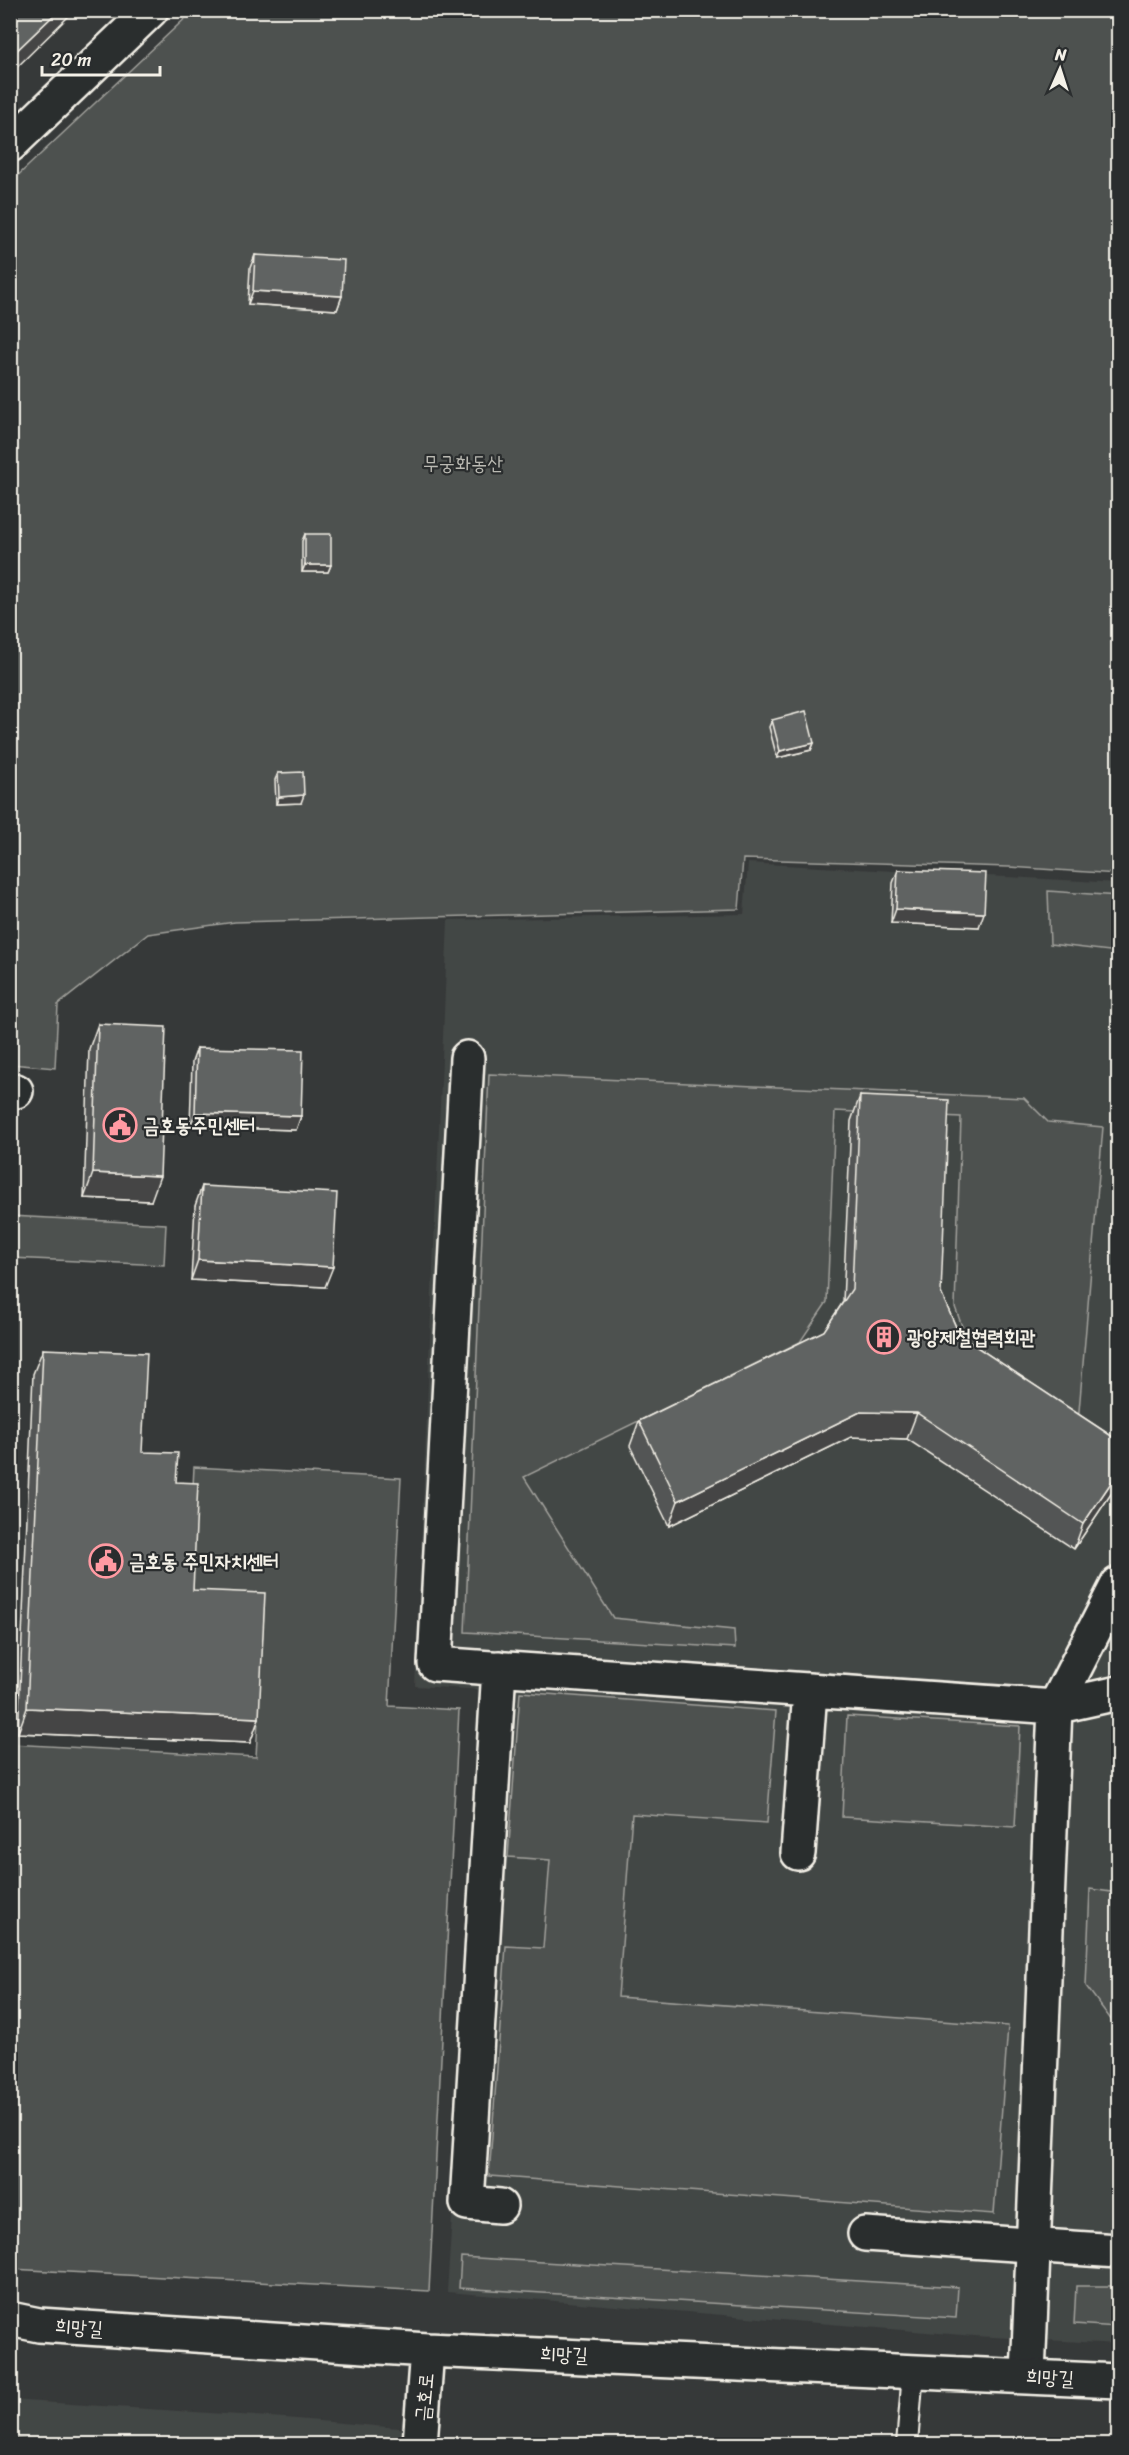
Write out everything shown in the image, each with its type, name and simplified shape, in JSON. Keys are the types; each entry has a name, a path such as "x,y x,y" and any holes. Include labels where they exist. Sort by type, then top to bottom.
{"street":[{"path":"10,145 151,10"},
{"path":"467,1058 435,1664 1055,1707 1119,1693"},
{"path":"1028,2376 1055,1707 1119,1584"},
{"path":"499,1668 467,2203 500,2206"},
{"path":"798,1853 810,1691"},
{"path":"865,2234 1119,2251"},
{"name":"희망길","path":"10,2319 51,2325 428,2350 1119,2380"},
{"name":"금호로","path":"420,2445 428,2350"}],"lane":[{"path":"907,2445 912,2372"}],"shaded area":[{"path":"748,863 1118,883 1118,2344 974,2336 447,2292 487,1690 415,1686 448,920 744,914"},
{"path":"10,2400 285,2418 421,2430 420,2444 11,2444"}],"green space":[{"name":"무궁화동산","path":"193,11 1118,11 1118,874 1009,867 743,859 739,909 235,922 148,934 58,1005 55,1068 11,1064 11,182"},
{"path":"1048,891 1118,896 1118,952 1050,944"},
{"path":"489,1074 1024,1098 1048,1122 1103,1127 1078,1423 971,1351 955,1307 961,1117 835,1111 827,1302 800,1342 524,1477 613,1618 734,1630 735,1648 465,1632"},
{"path":"10,1216 166,1224 164,1265 11,1258"},
{"path":"194,1467 401,1478 389,1706 459,1710 429,2291 11,2269 10,1744 256,1757 264,1609 187,1605"},
{"path":"520,1692 776,1711 767,1823 632,1814 618,1997 1008,2026 994,2214 489,2176 506,1946 543,1948 550,1860 508,1857"},
{"path":"847,1716 1020,1726 1015,1827 842,1817"},
{"path":"1090,1889 1118,1893 1118,2029 1086,1986"},
{"path":"461,2257 958,2287 956,2318 459,2288"},
{"path":"1076,2286 1118,2286 1118,2327 1074,2324"}],"building":[{"path":"10,10 59,10 10,57"},
{"path":"255,255 344,260 342,296 253,291"},
{"path":"305,534 331,534 331,565 305,565"},
{"path":"806,711 814,743 780,751 772,720"},
{"path":"303,772 304,795 279,797 278,773"},
{"path":"898,870 986,873 984,913 896,909"},
{"name":"금호동주민센터","path":"98,1024 166,1027 160,1176 93,1173"},
{"path":"197,1048 303,1050 301,1116 195,1113"},
{"name":"광양제철협력회관","path":"860,1096 949,1100 941,1293 960,1336 1119,1441 1119,1471 1083,1524 917,1413 860,1412 678,1501 639,1421 824,1331 852,1289"},
{"path":"202,1186 337,1193 333,1267 198,1260"},
{"name":"금호동 주민자치센터","path":"43,1349 147,1353 142,1452 178,1453 176,1482 198,1483 193,1590 265,1593 259,1718 27,1708"},
{"path":"10,2439 90,2445 10,2445"}],"place":[{"name":"금호동주민센터","path":"120,1125"},
{"name":"광양제철협력회관","path":"884,1337"},
{"name":"금호동 주민자치센터","path":"106,1561"}]}
